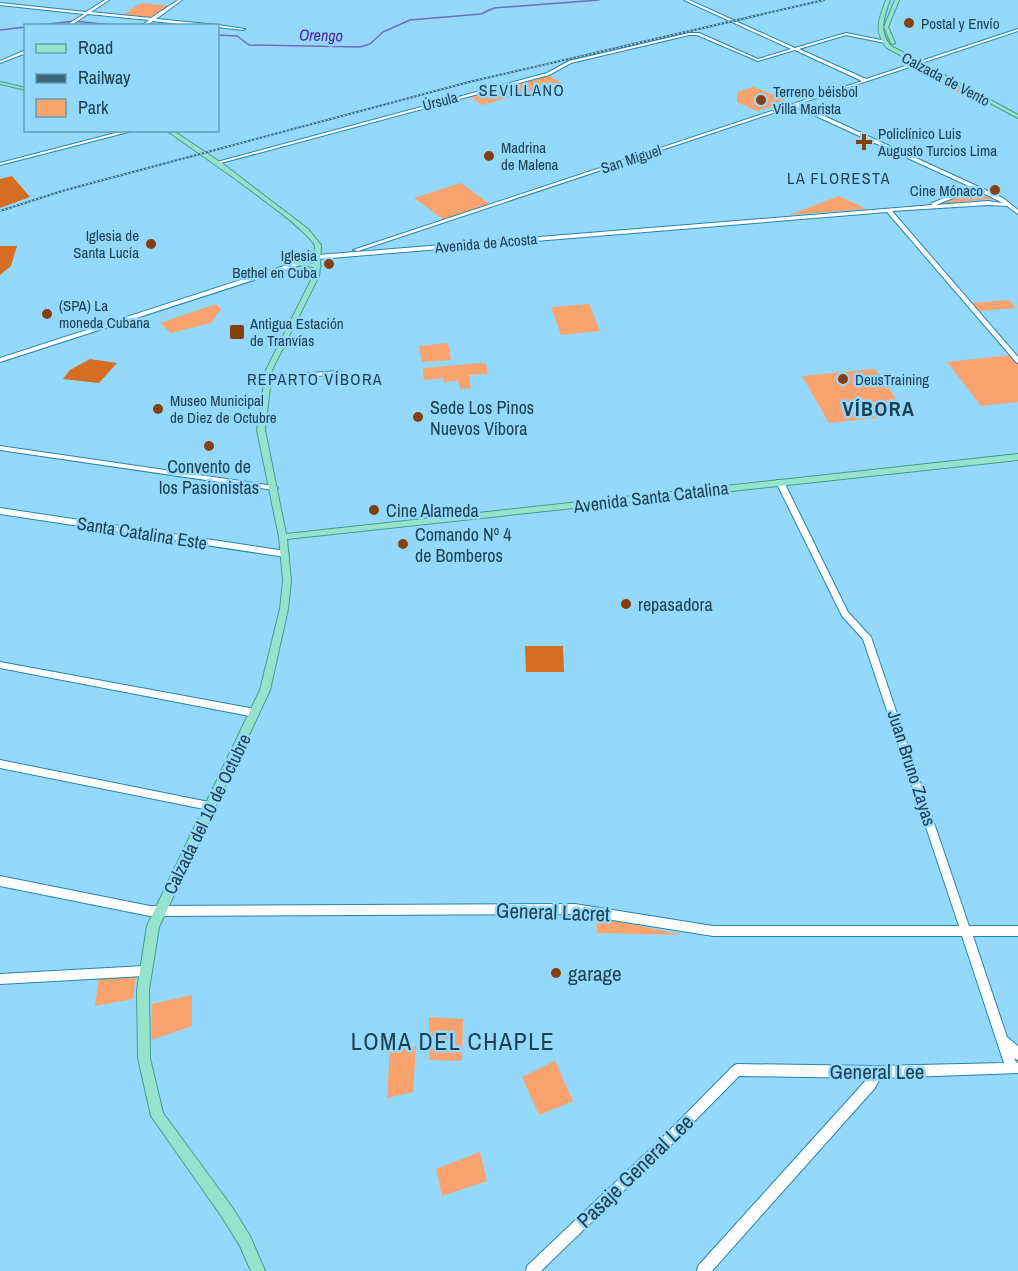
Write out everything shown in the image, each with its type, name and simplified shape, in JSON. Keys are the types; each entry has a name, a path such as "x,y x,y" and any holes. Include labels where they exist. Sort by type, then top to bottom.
{"main road":[{"name":"Calzada de Vento","path":"888,0 879,28 885,42 894,51 1018,115"},
{"name":"Calzada de Vento","path":"897,0 886,30 892,42 919,63"},
{"path":"884,13 891,14"},
{"path":"885,42 892,42"},
{"path":"894,51 901,50"},
{"path":"0,84 24,88"},
{"path":"171,132 219,162 306,230 318,245 318,266 296,263"},
{"name":"Calzada del 10 de Octubre","path":"258,1271 227,1212 158,1116 148,1080 142,1041 144,971 148,942 159,912 265,690 284,609 287,581 283,537 261,435 267,378 309,292 318,266"},
{"name":"Avenida Santa Catalina","path":"283,537 1018,457"},
{"path":"284,551 306,534"}],"street":[{"path":"71,24 107,0"},
{"path":"148,24 182,0"},
{"path":"686,0 866,81"},
{"path":"0,4 198,24"},
{"path":"219,26 243,29"},
{"name":"San Miguel","path":"341,255 1018,30"},
{"name":"Úrsula","path":"219,162 548,74 570,62 695,33 758,60"},
{"path":"758,60 849,34 885,42"},
{"path":"1007,34 1018,37"},
{"path":"0,62 24,52"},
{"path":"796,105 998,198 1018,213"},
{"path":"0,164 126,132"},
{"path":"928,207 975,187"},
{"name":"Avenida de Acosta","path":"988,203 998,198"},
{"name":"Avenida de Acosta","path":"0,360 318,257 888,210 1007,203 1018,200"},
{"path":"888,210 1018,361"},
{"path":"267,378 340,372"},
{"path":"0,448 274,488"},
{"name":"Juan Bruno Zayas","path":"780,482 845,615 867,637 966,932 1015,1068"},
{"name":"Santa Catalina Este","path":"0,511 266,551 284,551"},
{"path":"266,551 283,537"},
{"path":"0,665 255,713"},
{"path":"0,764 209,806"},
{"name":"General Lacret","path":"0,881 92,902 159,912 575,909 713,931 1018,931"},
{"path":"0,980 144,971"},
{"path":"1004,1042 1018,1054"},
{"name":"General Lee","path":"737,1070 877,1072 1015,1068"},
{"name":"Pasaje General Lee","path":"532,1271 737,1070"},
{"path":"703,1271 871,1084 877,1072"}],"green space":[{"path":"139,4 169,6 152,18 123,15"},
{"path":"916,72 930,72 985,101 979,102"},
{"path":"548,75 562,83 482,105 468,95"},
{"name":"Terreno béisbol Villa Marista","path":"754,87 788,102 757,111 737,102 737,92"},
{"path":"461,183 491,205 444,220 414,198"},
{"path":"976,190 995,198 939,205"},
{"path":"839,196 867,209 789,215"},
{"path":"1009,300 1016,308 979,311 972,303"},
{"path":"216,304 221,309 211,323 171,333 160,323"},
{"path":"589,304 600,331 561,335 551,307"},
{"path":"448,343 451,360 422,362 419,346"},
{"path":"1012,355 1018,362 1018,402 981,406 947,362"},
{"path":"486,364 488,374 469,375 471,388 460,389 457,376 457,381 444,382 443,378 424,380 423,368"},
{"path":"875,369 907,415 829,423 802,376"},
{"path":"596,917 684,935 597,933"},
{"path":"136,975 133,999 95,1006 99,977"},
{"path":"192,995 192,1026 151,1040 152,1004"},
{"path":"429,1017 463,1019 462,1061 429,1060"},
{"path":"390,1046 416,1046 413,1092 387,1098"},
{"path":"555,1061 573,1101 539,1115 522,1077"},
{"path":"480,1152 487,1181 442,1196 436,1169"}],"shaded area":[{"path":"12,176 30,197 0,208 0,179"},
{"path":"0,246 17,246 11,266 0,275"},
{"path":"90,359 117,363 99,383 63,379 70,370"},
{"path":"525,646 563,646 564,672 526,672"}],"waterway":[{"name":"Orengo","path":"219,35 237,36 249,45 360,47 370,44 383,32 410,20 481,14 494,8 599,0"},
{"name":"Orengo","path":"49,24 74,21 102,24"},
{"name":"Orengo","path":"0,30 24,27"}],"railway":[{"path":"0,211 62,191 469,82 824,0"}],"place":[{"name":"Postal y Envío","path":"909,23"},
{"name":"Terreno béisbol Villa Marista","path":"761,100"},
{"name":"Policlínico Luis Augusto Turcios Lima","path":"864,142"},
{"name":"Madrina de Malena","path":"489,156"},
{"name":"Cine Mónaco","path":"995,190"},
{"name":"Iglesia de Santa Lucía","path":"151,244"},
{"name":"Iglesia Bethel en Cuba","path":"329,264"},
{"name":"(SPA) La moneda Cubana","path":"47,314"},
{"name":"Antigua Estación de Tranvías","path":"237,332"},
{"name":"DeusTraining","path":"843,379"},
{"name":"Museo Municipal de Diez de Octubre","path":"158,409"},
{"name":"Sede Los Pinos Nuevos Víbora","path":"418,417"},
{"name":"Convento de los Pasionistas","path":"209,446"},
{"name":"Cine Alameda","path":"374,510"},
{"name":"Comando Nº 4 de Bomberos","path":"403,544"},
{"name":"repasadora","path":"626,604"},
{"name":"garage","path":"556,973"}],"district":[{"name":"SEVILLANO","path":"522,90"},
{"name":"LA FLORESTA","path":"839,178"},
{"name":"REPARTO VÍBORA","path":"315,379"},
{"name":"VÍBORA","path":"879,408"},
{"name":"LOMA DEL CHAPLE","path":"453,1041"}]}
